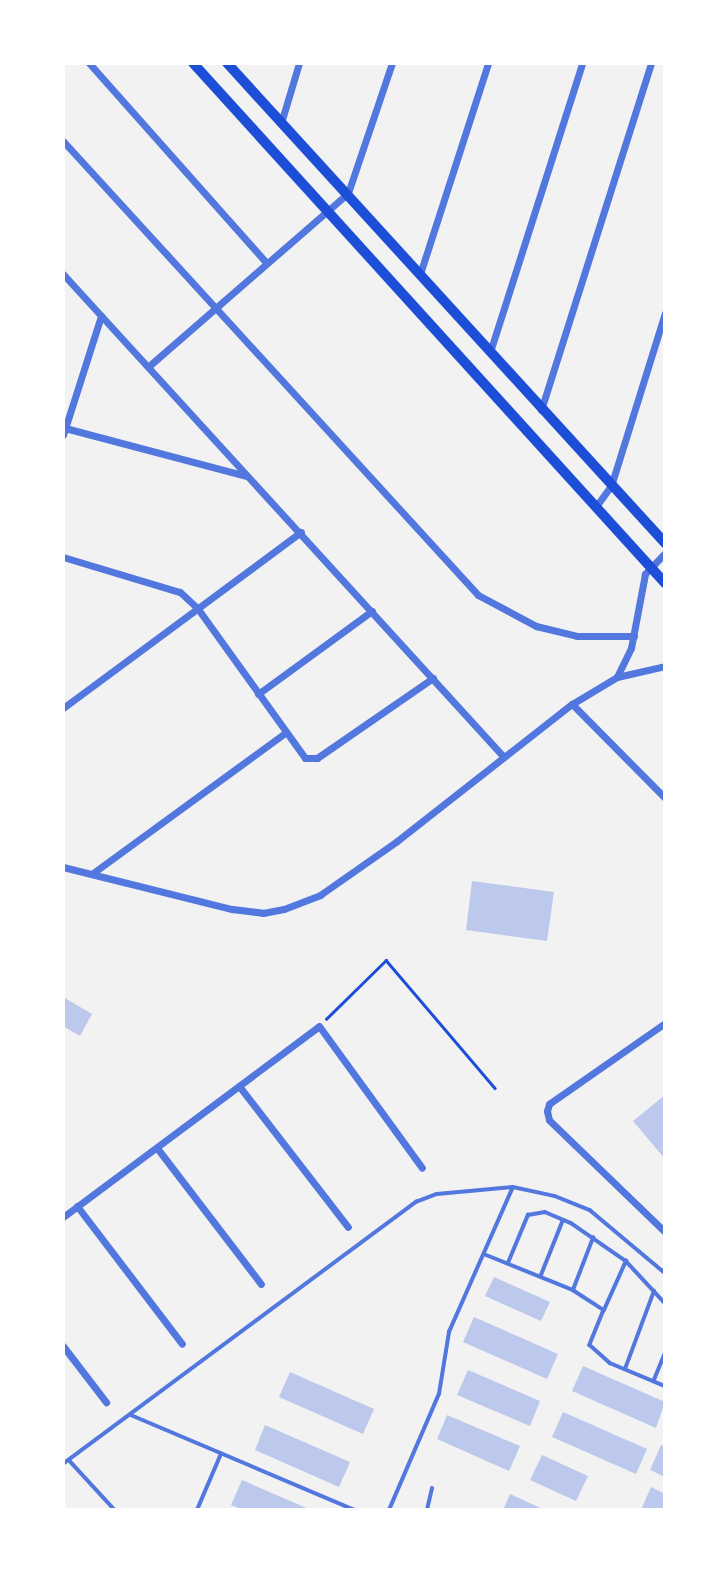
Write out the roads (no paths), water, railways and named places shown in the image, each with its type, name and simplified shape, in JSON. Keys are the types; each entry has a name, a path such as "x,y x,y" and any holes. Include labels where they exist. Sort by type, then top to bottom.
{"main road":[{"path":"192,63 597,505 665,583"},
{"path":"227,63 348,193 541,411 665,543"}],"street":[{"path":"89,63 265,261"},
{"path":"281,123 299,63"},
{"path":"149,366 265,261 348,193 392,63"},
{"path":"420,274 488,63"},
{"path":"491,352 582,63"},
{"path":"541,411 651,63"},
{"path":"63,141 212,309 478,595 536,626 577,636 634,636"},
{"path":"63,274 503,756"},
{"path":"597,505 611,485 665,313"},
{"path":"102,316 64,431 248,476"},
{"path":"63,708 301,532"},
{"path":"617,677 634,636 643,584 651,568 665,553"},
{"path":"63,557 166,586 198,609 285,733 310,759 433,677"},
{"path":"258,694 372,611"},
{"path":"63,867 232,909 263,913 284,909 320,895 397,841 572,704 617,677 665,666"},
{"path":"572,704 665,798"},
{"path":"93,873 285,733"},
{"path":"665,1023 549,1104 547,1111 549,1119 665,1232"},
{"path":"63,1217 319,1026 422,1168"},
{"path":"239,1086 348,1227"},
{"path":"157,1148 261,1284"},
{"path":"78,1206 182,1344"},
{"path":"63,1346 106,1402"}],"lane":[{"path":"389,1510 439,1394 443,1348 513,1187"},
{"path":"63,1464 416,1202 437,1194 513,1187 555,1196 590,1210 665,1273"},
{"path":"508,1263 528,1215 545,1212 593,1238 626,1261 665,1303"},
{"path":"541,1275 563,1220"},
{"path":"573,1290 593,1238"},
{"path":"484,1254 541,1275 573,1290 604,1310"},
{"path":"626,1261 590,1345 625,1369 665,1386"},
{"path":"625,1369 654,1291"},
{"path":"654,1381 665,1353"},
{"path":"131,1415 355,1510"},
{"path":"197,1510 222,1453"},
{"path":"69,1460 115,1510"},
{"path":"427,1510 432,1489"}]}
